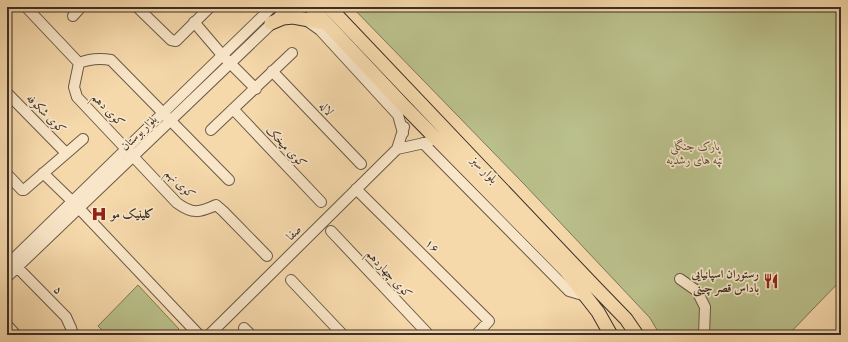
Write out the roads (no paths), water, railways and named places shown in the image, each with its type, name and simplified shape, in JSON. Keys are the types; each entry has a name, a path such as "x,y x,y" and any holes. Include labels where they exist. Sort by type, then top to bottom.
{"main road":[{"name":"بلوار سبز","path":"311,7 404,106 566,271 598,312 611,335"},
{"name":"بلوار سبز","path":"329,7 626,318 637,335"},
{"path":"271,23 283,18 293,17 326,23"}],"street":[{"path":"26,7 79,64 86,61 103,58 111,60 229,180"},
{"path":"73,16 81,7"},
{"path":"137,7 171,40 176,41 210,7"},
{"name":"بلوار بوستان","path":"7,277 11,262 76,205 167,116 271,7"},
{"name":"بلوار بوستان","path":"167,116 230,64 288,7"},
{"path":"304,19 320,30 398,114 403,133"},
{"path":"194,22 230,64 256,89"},
{"path":"211,130 256,89 272,71 292,53"},
{"name":"کوی دهم","path":"79,64 74,87 77,97 130,152"},
{"name":"لاله","path":"272,71 362,164"},
{"name":"کوی شکوفه","path":"7,93 66,153"},
{"path":"397,149 407,116 404,106"},
{"name":"کوی میخک","path":"233,109 321,202"},
{"path":"7,174 22,190 24,190 83,139"},
{"path":"397,149 431,141 440,142"},
{"path":"423,143 569,290 586,296"},
{"name":"صفا","path":"209,335 397,149"},
{"name":"کوی نهم","path":"130,152 177,203 190,212 204,211 216,205 223,210 267,256"},
{"path":"43,174 76,205 199,335"},
{"name":"۱۶","path":"356,189 487,319"},
{"name":"کوی چهاردهم","path":"331,231 429,335"},
{"name":"۵","path":"11,262 66,317 71,328 72,335"},
{"path":"680,279 697,291 705,307 704,335"},
{"path":"291,280 343,335"},
{"path":"467,335 487,319"},
{"path":"476,335 487,319"},
{"path":"7,325 16,335"}],"place":[{"name":"کلینیک مو","path":"99,214"},
{"name":"رستوران اسپانیایی باداس قصر چینی","path":"771,281"}],"park label":[{"name":"پارک جنگلی تپه های رشدیه","path":"695,153"}]}
